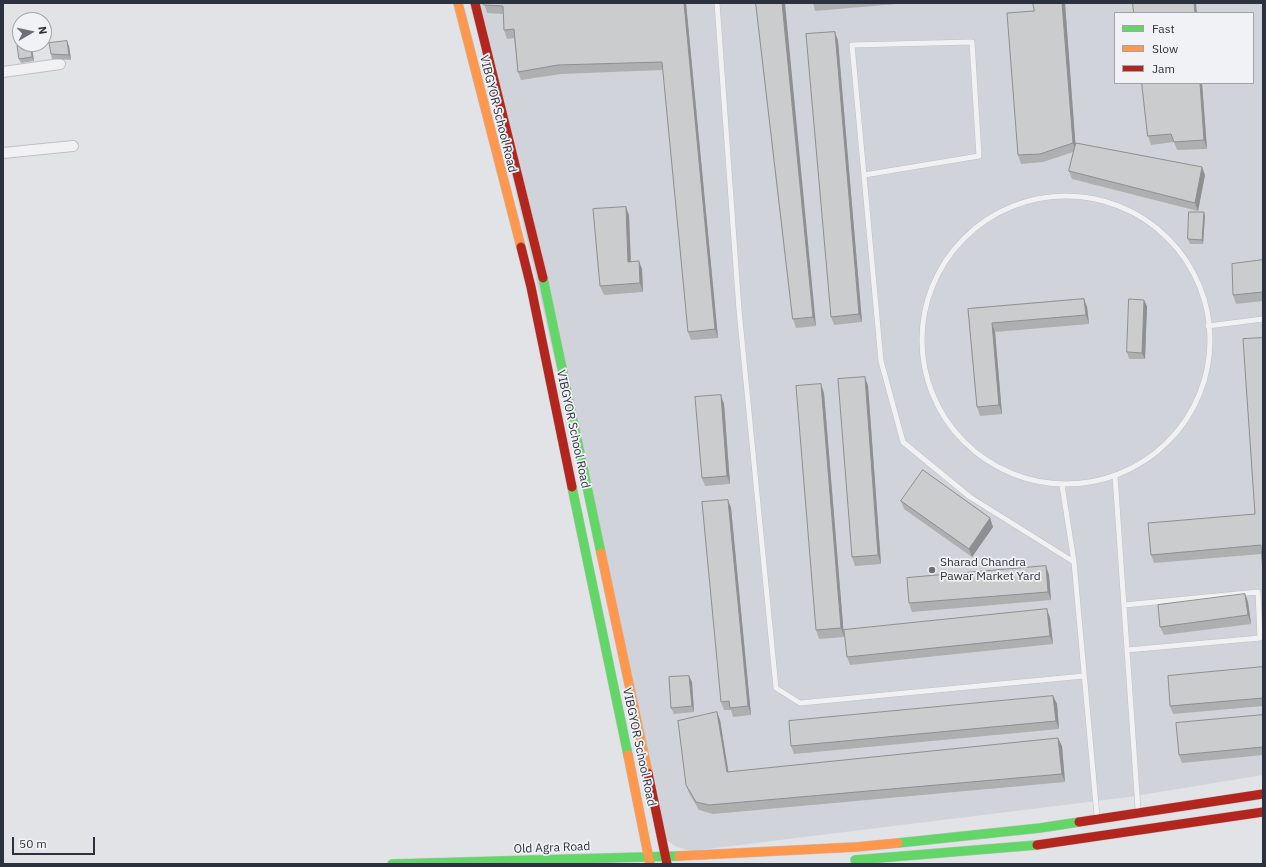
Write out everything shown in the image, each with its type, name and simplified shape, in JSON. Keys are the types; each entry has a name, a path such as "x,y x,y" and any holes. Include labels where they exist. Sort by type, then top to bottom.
{"main road":[{"name":"VIBGYOR School Road","path":"458,3 531,287 650,861"},
{"name":"VIBGYOR School Road","path":"475,3 543,277 666,860"},
{"path":"845,860 1044,844 1098,827 1139,821 1263,794"},
{"path":"1098,827 1139,821 1263,812"},
{"name":"Old Agra Road","path":"392,864 650,861 712,853 856,847 1040,828 1098,827"}],"street":[{"path":"3,72 60,64"},
{"path":"3,153 73,146"}],"lane":[{"path":"717,3 739,310 776,688 800,703 1084,676"},
{"path":"864,175 979,156 972,42 852,45 881,361 903,442 970,497 1074,562"},
{"path":"1079,196 1113,204 1145,220 1172,242 1192,271 1205,305 1210,340 1206,375 1193,408 1173,437 1146,461 1115,476 1088,483 1062,485 1026,479 994,465 966,444 944,416 932,390 922,349 924,314 935,280 954,249 979,225 1010,207 1044,197 1079,196"},
{"path":"1208,326 1263,319"},
{"path":"1115,476 1139,821"},
{"path":"1062,485 1074,562 1098,827"},
{"path":"1124,605 1258,592 1260,638 1127,650"}],"shaded area":[{"name":"Sharad Chandra Pawar Market Yard","path":"472,3 1263,3 1263,775 1129,797 691,851 677,847 666,840"}],"building":[{"path":"484,3 684,3 715,329 688,332 662,62 558,65 518,72 514,29 504,30 503,6 484,5"},
{"path":"756,3 782,3 813,317 793,319"},
{"path":"1033,3 1062,3 1073,143 1040,154 1018,155 1007,13 1034,11"},
{"path":"1133,3 1194,3 1195,12 1134,12"},
{"path":"835,32 859,314 831,317 806,34"},
{"path":"67,41 69,55 51,54 52,43"},
{"path":"18,52 32,52 32,57 19,59"},
{"path":"1142,84 1200,84 1204,140 1174,142 1171,134 1148,136"},
{"path":"1076,143 1202,167 1195,203 1069,171"},
{"path":"626,207 628,262 639,261 640,283 600,286 593,209"},
{"path":"1189,212 1204,212 1202,240 1188,239"},
{"path":"1263,260 1263,292 1233,295 1232,264"},
{"path":"1084,299 1086,315 992,323 999,405 977,407 968,309"},
{"path":"1129,299 1144,300 1142,353 1127,352"},
{"path":"1263,338 1263,573 1261,545 1151,555 1148,523 1255,514 1243,339"},
{"path":"865,377 878,555 852,557 838,379"},
{"path":"821,384 841,628 816,630 796,386"},
{"path":"721,395 727,476 702,478 695,397"},
{"path":"923,470 990,518 969,549 901,501"},
{"path":"728,500 748,706 730,708 729,701 721,702 702,502"},
{"path":"1046,566 1048,592 909,603 907,578"},
{"path":"1245,594 1248,615 1160,627 1158,605"},
{"path":"1047,609 1050,636 847,657 844,630"},
{"path":"1263,667 1263,698 1170,706 1168,676"},
{"path":"689,676 692,706 671,708 669,677"},
{"path":"1053,696 1056,721 791,746 789,721"},
{"path":"717,712 727,772 1058,738 1062,774 709,805 696,802 686,785 678,721"},
{"path":"1263,715 1263,747 1179,755 1176,723"}],"traffic: fast":[{"path":"543,278 601,553"},
{"path":"572,487 628,755"},
{"path":"898,843 1040,828 1079,822"},
{"path":"855,860 1037,845"},
{"path":"392,864 679,856"}],"traffic: slow":[{"path":"458,3 521,247"},
{"path":"601,553 648,773"},
{"path":"628,755 650,864"},
{"path":"679,856 856,847 898,843"}],"traffic: jam":[{"path":"475,3 543,278"},
{"path":"521,247 531,287 572,487"},
{"path":"648,773 667,864"},
{"path":"1079,822 1263,794"},
{"path":"1037,845 1263,812"}],"place":[{"name":"Sharad Chandra Pawar Market Yard","path":"932,570"}]}
